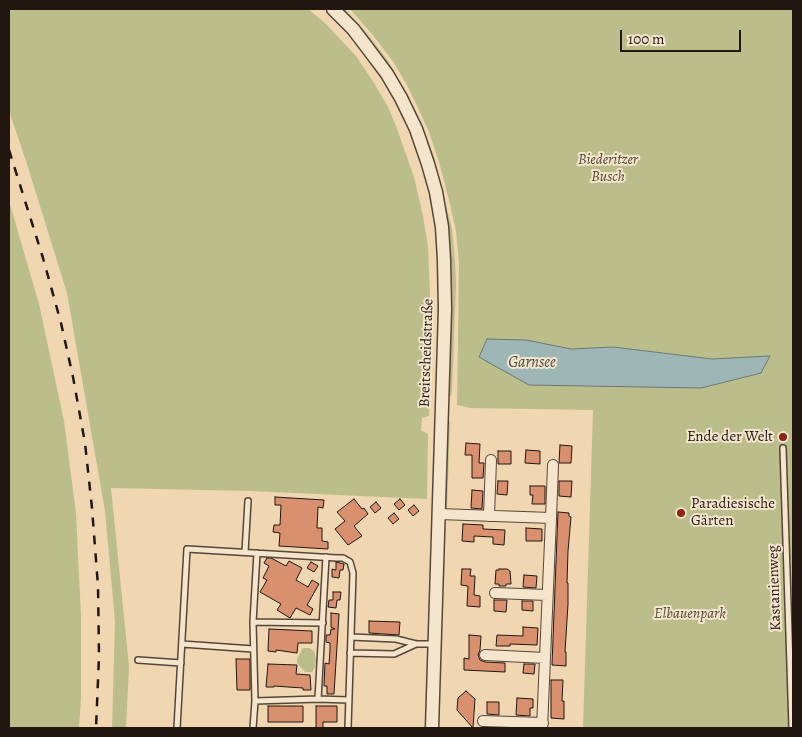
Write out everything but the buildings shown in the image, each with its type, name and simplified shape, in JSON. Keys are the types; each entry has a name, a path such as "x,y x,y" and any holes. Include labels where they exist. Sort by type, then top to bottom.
{"street":[{"name":"Breitscheidstraße","path":"333,9 366,46 387,74 401,98 421,142 436,192 442,235 445,278 432,728"},
{"path":"489,516 491,460"},
{"path":"484,721 543,726 553,465"},
{"path":"439,514 551,518"},
{"path":"495,593 547,595"},
{"path":"485,655 545,658"}],"lane":[{"name":"Kastanienweg","path":"783,448 792,728"},
{"path":"245,552 248,501"},
{"path":"177,728 188,549 343,558 350,562 353,572 348,728"},
{"path":"253,728 255,701 253,622 256,553"},
{"path":"318,699 326,557"},
{"path":"253,622 323,623"},
{"path":"351,637 396,639 416,644 435,644"},
{"path":"182,644 253,649"},
{"path":"350,653 394,654 416,644"},
{"path":"138,660 181,663"},
{"path":"255,701 349,700"}],"green space":[{"path":"9,9 308,9 325,23 356,56 388,107 414,177 428,246 432,347 429,416 422,418 421,430 428,434 427,499 250,491 111,488 129,667 126,728 112,728 115,621 105,511 67,293 9,111"},
{"path":"339,9 345,9 366,32 388,61 423,127 434,157 452,229 455,261 456,285 452,393 448,397 432,157"},
{"path":"350,9 793,9 793,728 583,728 593,410 470,408 457,405 459,264 456,231 449,200 429,132 419,110 394,63","holes":["526,340 571,349 613,347 712,359 770,357 529,385"]},
{"path":"9,201 39,304 64,421 76,513 81,616 79,728 9,728"},
{"path":"450,420 447,511 444,508 446,426"},
{"path":"303,648 309,648 314,651 316,659 312,672 305,672 297,663"}],"water":[{"name":"Garnsee","path":"487,339 526,340 571,349 613,347 712,359 770,356 761,373 701,388 529,385 479,357"}],"railway":[{"path":"9,150 61,323 85,443 98,586 99,656 96,728"}],"place":[{"name":"Ende der Welt","path":"783,437"},
{"name":"Paradiesische Gärten","path":"681,513"}],"park label":[{"name":"Biederitzer Busch","path":"608,168"},
{"name":"Elbauenpark","path":"690,614"}]}
